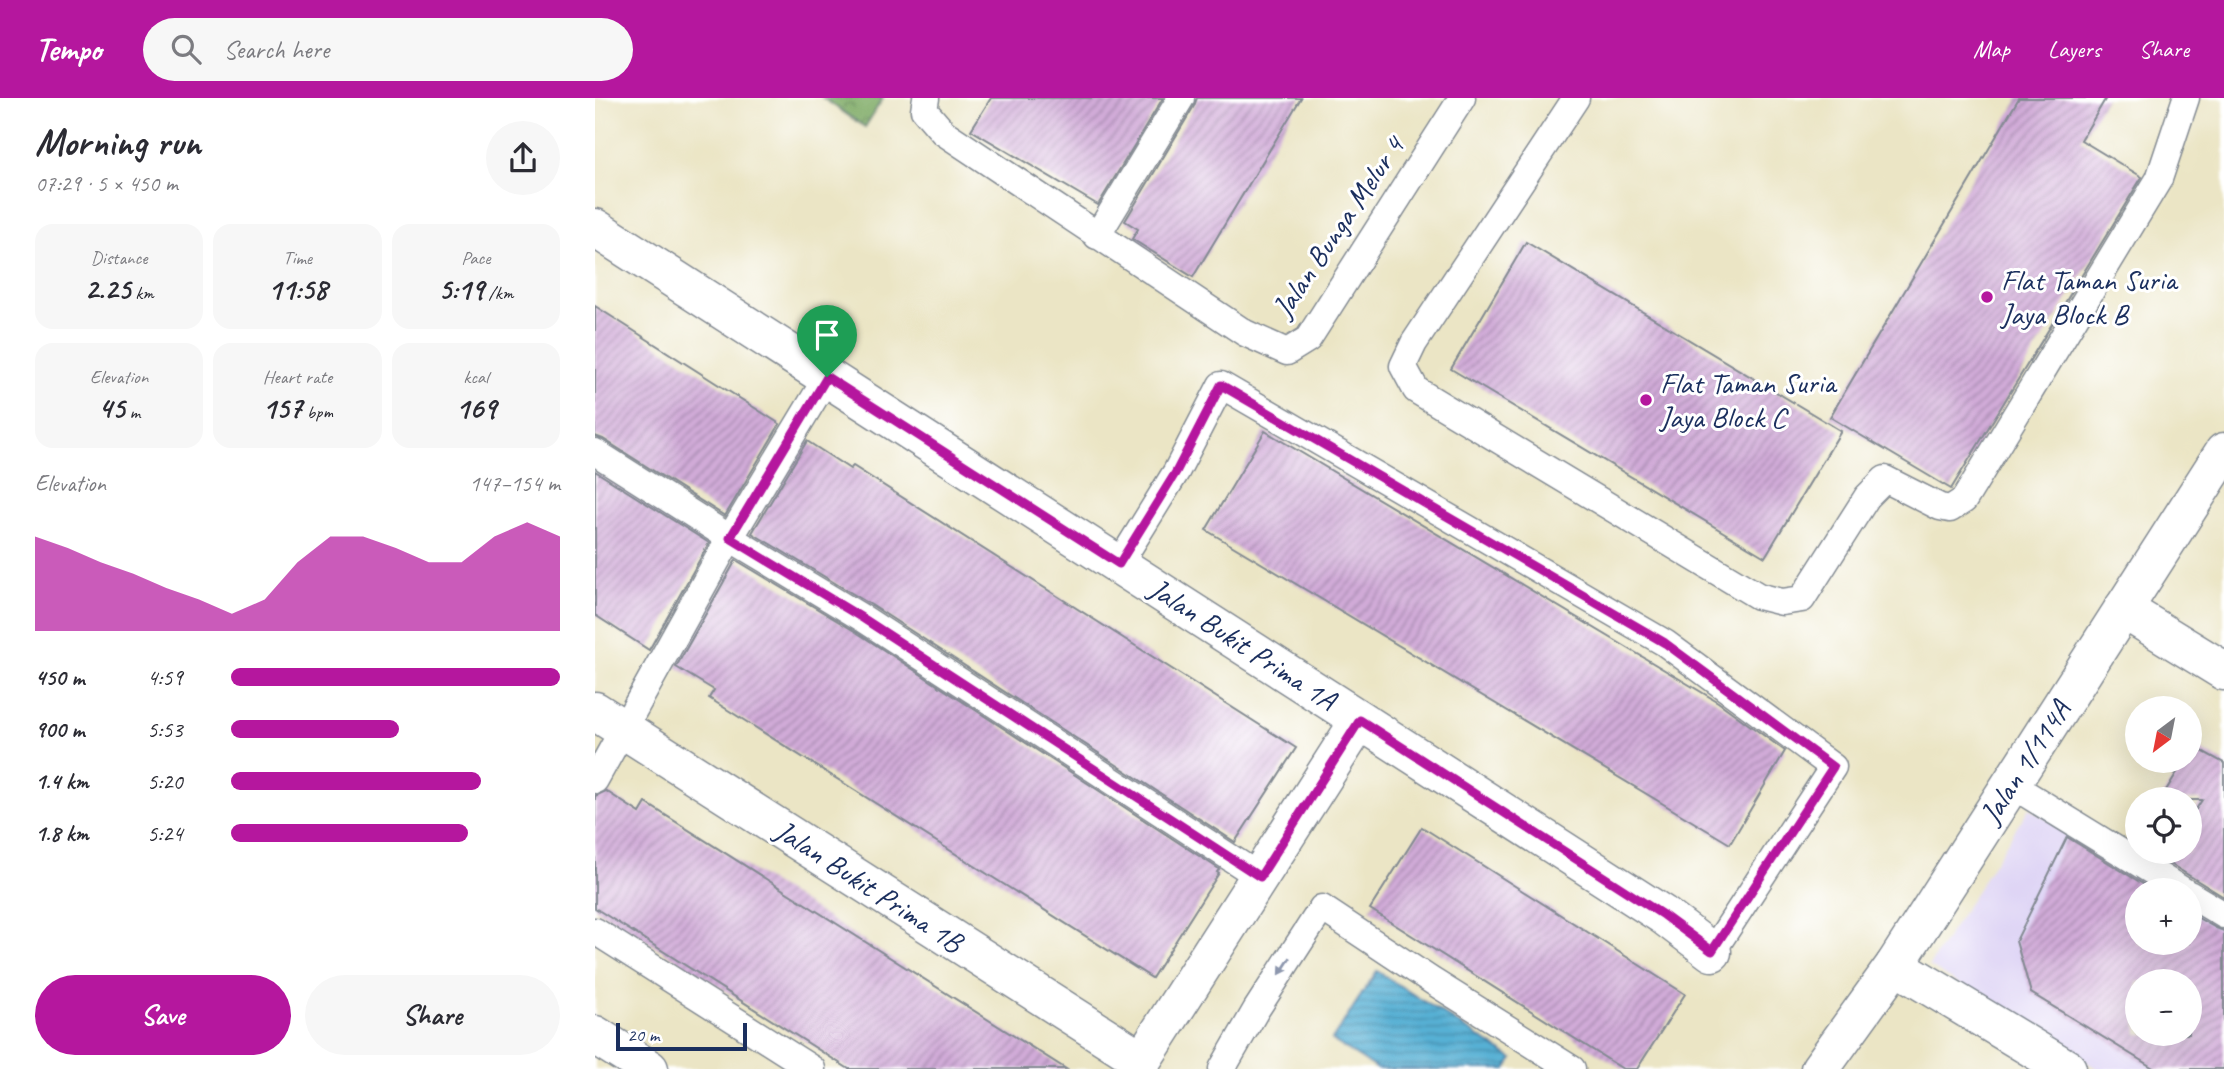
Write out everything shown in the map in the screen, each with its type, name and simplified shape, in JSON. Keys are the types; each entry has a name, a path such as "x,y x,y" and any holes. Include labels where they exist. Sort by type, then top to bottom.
{"street":[{"name":"Jalan Bukit Prima 1A","path":"595,228 1663,915 1712,951"},
{"name":"Jalan 1/114A","path":"1821,1069 1895,965 2224,452"},
{"path":"2123,609 2224,671"},
{"path":"1149,1065 1260,877 1360,720"},
{"name":"Jalan Bukit Prima 1B","path":"609,721 1149,1065"},
{"path":"1895,965 2067,1069"},
{"path":"595,1035 649,1069"}],"lane":[{"path":"926,98 924,110 943,132 1097,236 1181,98"},
{"name":"Jalan Bunga Melur 4","path":"1097,236 1245,333 1287,352 1308,339 1462,98"},
{"path":"1576,98 1414,343 1403,366 1416,390 1758,596 1782,602 1802,599 1867,497 1885,479 1940,507 1950,509 1964,500 2159,179 2186,98"},
{"path":"595,780 609,721 730,538 827,377"},
{"path":"1119,564 1176,472 1221,385 1665,643 1833,767 1712,951"},
{"path":"595,452 864,619 1260,877"},
{"path":"2010,784 2163,878"},
{"path":"2202,902 2224,915"},
{"path":"1222,1069 1321,908 1572,1069"},
{"path":"595,931 812,1069"}],"shaded area":[{"path":"2029,808 2144,878 2125,878 2125,955 2202,955 2202,914 2224,927 2224,1069 2098,1069 1929,966"}],"green space":[{"path":"823,98 883,98 865,127"}],"water":[{"path":"1377,971 1513,1059 1506,1069 1377,1069 1332,1040"}],"building":[{"path":"991,98 1163,98 1098,205 971,130"},
{"path":"1197,98 1301,98 1193,277 1132,239 1138,229 1125,221"},
{"name":"Flat Taman Suria Jaya Block B","path":"2019,98 2106,98 2081,140 2142,177 1951,489 1830,417"},
{"name":"Flat Taman Suria Jaya Block C","path":"1526,242 1841,431 1765,557 1451,369"},
{"path":"595,306 780,424 725,516 595,436"},
{"path":"1265,431 1718,702 1785,751 1730,844 1206,530"},
{"path":"807,441 850,469 853,466 1296,748 1235,842 873,606 752,533"},
{"path":"595,471 709,543 649,650 595,615"},
{"path":"736,560 856,632 1219,869 1152,978 709,698 714,690 676,667"},
{"path":"2202,751 2224,763 2224,897 2202,883 2202,878 2193,878 2170,864 2202,864 2202,787 2168,787 2176,774 2202,773"},
{"path":"606,791 640,813 646,803 1066,1069 849,1069 595,908 595,796"},
{"path":"1422,827 1685,994 1637,1069 1623,1069 1370,909"},
{"path":"2067,837 2133,878 2125,878 2125,955 2202,955 2202,920 2224,931 2224,1069 2155,1069 2031,993 2016,941"}],"place":[{"name":"Flat Taman Suria Jaya Block B","path":"1987,297"},
{"name":"Flat Taman Suria Jaya Block C","path":"1646,400"}],"route":[{"path":"827,377 1119,564 1176,472 1221,385 1665,643 1833,767 1712,951 1663,915 1360,720 1260,877 864,619 730,538 827,377"}]}
